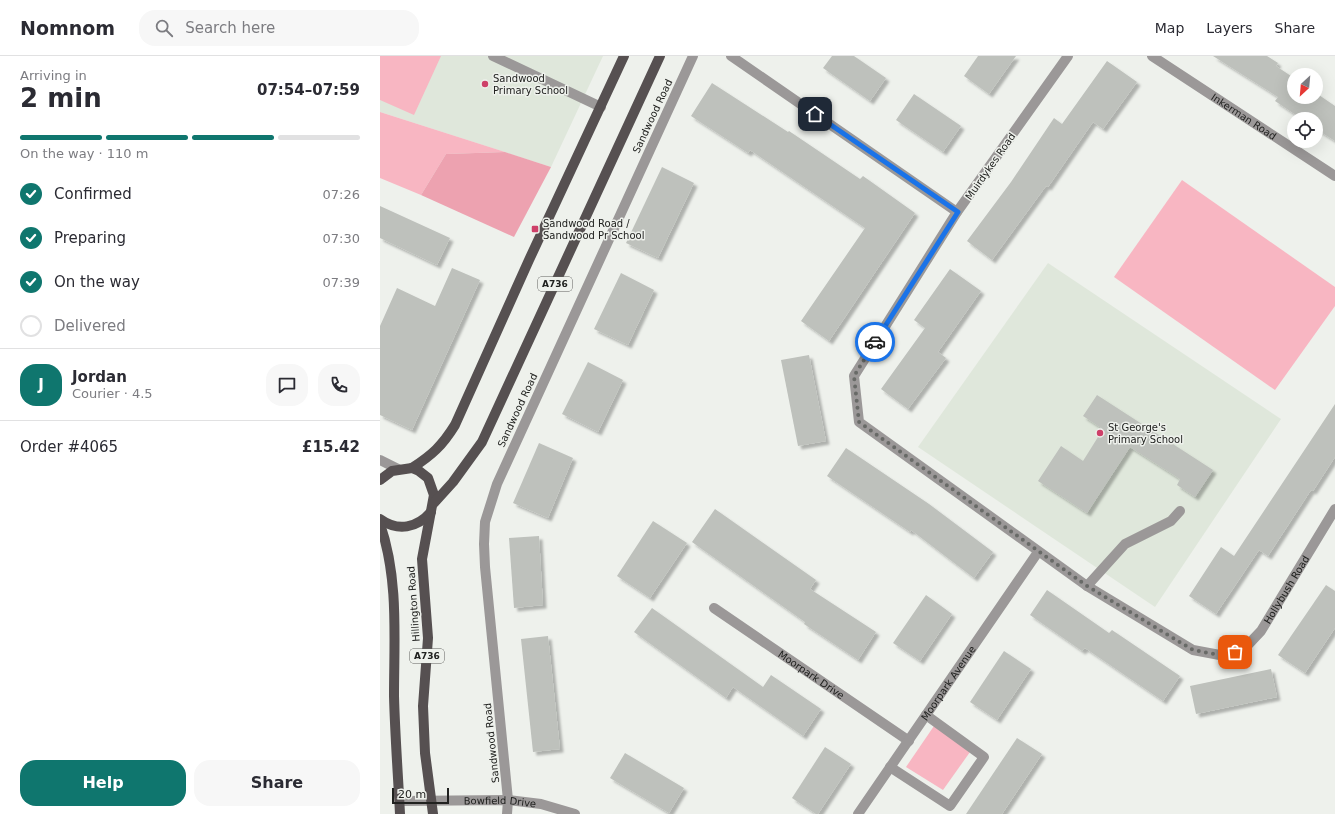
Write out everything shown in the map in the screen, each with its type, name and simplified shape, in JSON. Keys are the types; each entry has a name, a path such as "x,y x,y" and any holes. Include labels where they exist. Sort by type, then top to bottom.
{"main road":[{"path":"412,468 430,456 443,444 455,426 624,56"},
{"name":"Sandwood Road","path":"380,519 387,524 405,527 419,523 453,482 482,442 660,56"},
{"path":"380,480 384,476 398,469 412,468 419,471 428,478 433,489 433,507"},
{"name":"Hillington Road","path":"433,507 422,559 428,638 423,706 425,753 433,814"},
{"name":"Hillington Road","path":"380,524 388,546 393,578 395,745 400,814"}],"street":[{"path":"494,56 601,107"},
{"name":"Sandwood Road","path":"507,814 508,800 484,544 485,522 496,484 692,56"},
{"path":"731,56 958,212"},
{"name":"Muirdykes Road","path":"1038,552 859,422 854,376 958,212 1068,56"},
{"name":"Inkerman Road","path":"1152,56 1335,176"},
{"path":"380,460 398,469"},
{"name":"Hollybush Road","path":"1038,552 1087,586 1193,650 1225,656 1245,648 1261,632 1335,509"},
{"path":"1087,586 1125,544 1171,521 1180,511"},
{"name":"Moorpark Avenue","path":"858,814 1038,552"},
{"name":"Moorpark Drive","path":"714,608 908,741"},
{"path":"890,767 950,806 980,763 984,756 926,715"},
{"name":"Bowfield Drive","path":"400,801 508,800 542,804 575,814"}],"shaded area":[{"name":"Sandwood Primary School","path":"380,56 603,56 551,167 380,112"},
{"path":"380,56 441,56 414,115 380,100"},
{"path":"380,112 505,152 446,154 421,195 380,178"},
{"path":"505,152 551,167 514,237 421,195 446,154"},
{"path":"1182,180 1335,287 1335,306 1275,390 1114,277"},
{"name":"St George's Primary School","path":"1048,263 1281,419 1155,607 918,447"},
{"path":"934,726 970,752 943,790 906,767"}],"building":[{"path":"832,56 854,56 886,78 870,101 823,68"},
{"path":"978,56 1016,56 989,94 964,76"},
{"path":"1213,56 1267,56 1278,63 1276,66 1287,73 1287,104 1323,104 1323,98 1335,106 1335,141 1323,133 1323,112 1292,112 1275,101 1278,97"},
{"path":"1107,61 1137,82 1103,129 1093,122 1048,187 1046,186 992,260 967,241 1011,182 1054,118 1062,124"},
{"path":"712,83 788,132 789,131 860,179 863,176 915,213 829,341 801,321 865,228 750,150 748,153 691,116"},
{"path":"914,94 961,126 943,152 896,120"},
{"path":"662,167 694,183 658,258 626,243"},
{"path":"380,206 450,238 437,265 380,238"},
{"path":"452,268 480,280 412,430 380,415 380,326 397,288 435,306"},
{"path":"950,269 981,291 938,352 946,358 908,409 881,389 925,328 914,320"},
{"path":"621,273 654,290 628,345 594,329"},
{"path":"809,355 826,441 798,446 781,360"},
{"path":"588,362 623,380 598,432 562,414"},
{"path":"1097,395 1213,470 1195,497 1177,485 1180,479 1130,447 1087,513 1038,481 1061,446 1083,461 1103,429 1083,416"},
{"path":"1335,404 1335,457 1313,491 1311,490 1268,556 1259,550 1216,614 1189,596 1221,547 1234,556"},
{"path":"539,443 573,458 548,518 513,503"},
{"path":"846,448 929,504 993,552 974,578 911,530 910,532 827,476"},
{"path":"715,509 816,580 810,589 876,632 858,660 804,624 805,622 692,542"},
{"path":"653,521 687,543 650,598 617,576"},
{"path":"539,536 543,605 514,608 509,538"},
{"path":"1326,585 1335,591 1335,628 1305,673 1278,655"},
{"path":"1047,590 1109,633 1112,630 1180,676 1163,701 1085,648 1082,651 1030,615"},
{"path":"926,595 952,614 920,661 893,643"},
{"path":"652,608 763,687 771,675 821,709 803,736 733,687 726,698 634,632"},
{"path":"548,636 560,749 533,752 521,639"},
{"path":"1004,651 1031,669 997,720 970,702"},
{"path":"1271,669 1277,697 1196,714 1190,686"},
{"path":"1017,738 1042,754 1002,814 966,814"},
{"path":"825,747 851,764 818,814 816,814 792,798"},
{"path":"625,753 684,788 669,813 610,778"}],"way so far":[{"path":"875,342 854,376 859,422 1087,586 1193,650 1225,656 1235,652"}],"place":[{"name":"Sandwood Primary School","path":"485,84"},
{"name":"Sandwood Road / Sandwood Pr School","path":"535,229"},
{"name":"St George's Primary School","path":"1100,433"}],"route":[{"path":"815,114 958,212 875,342"}]}
